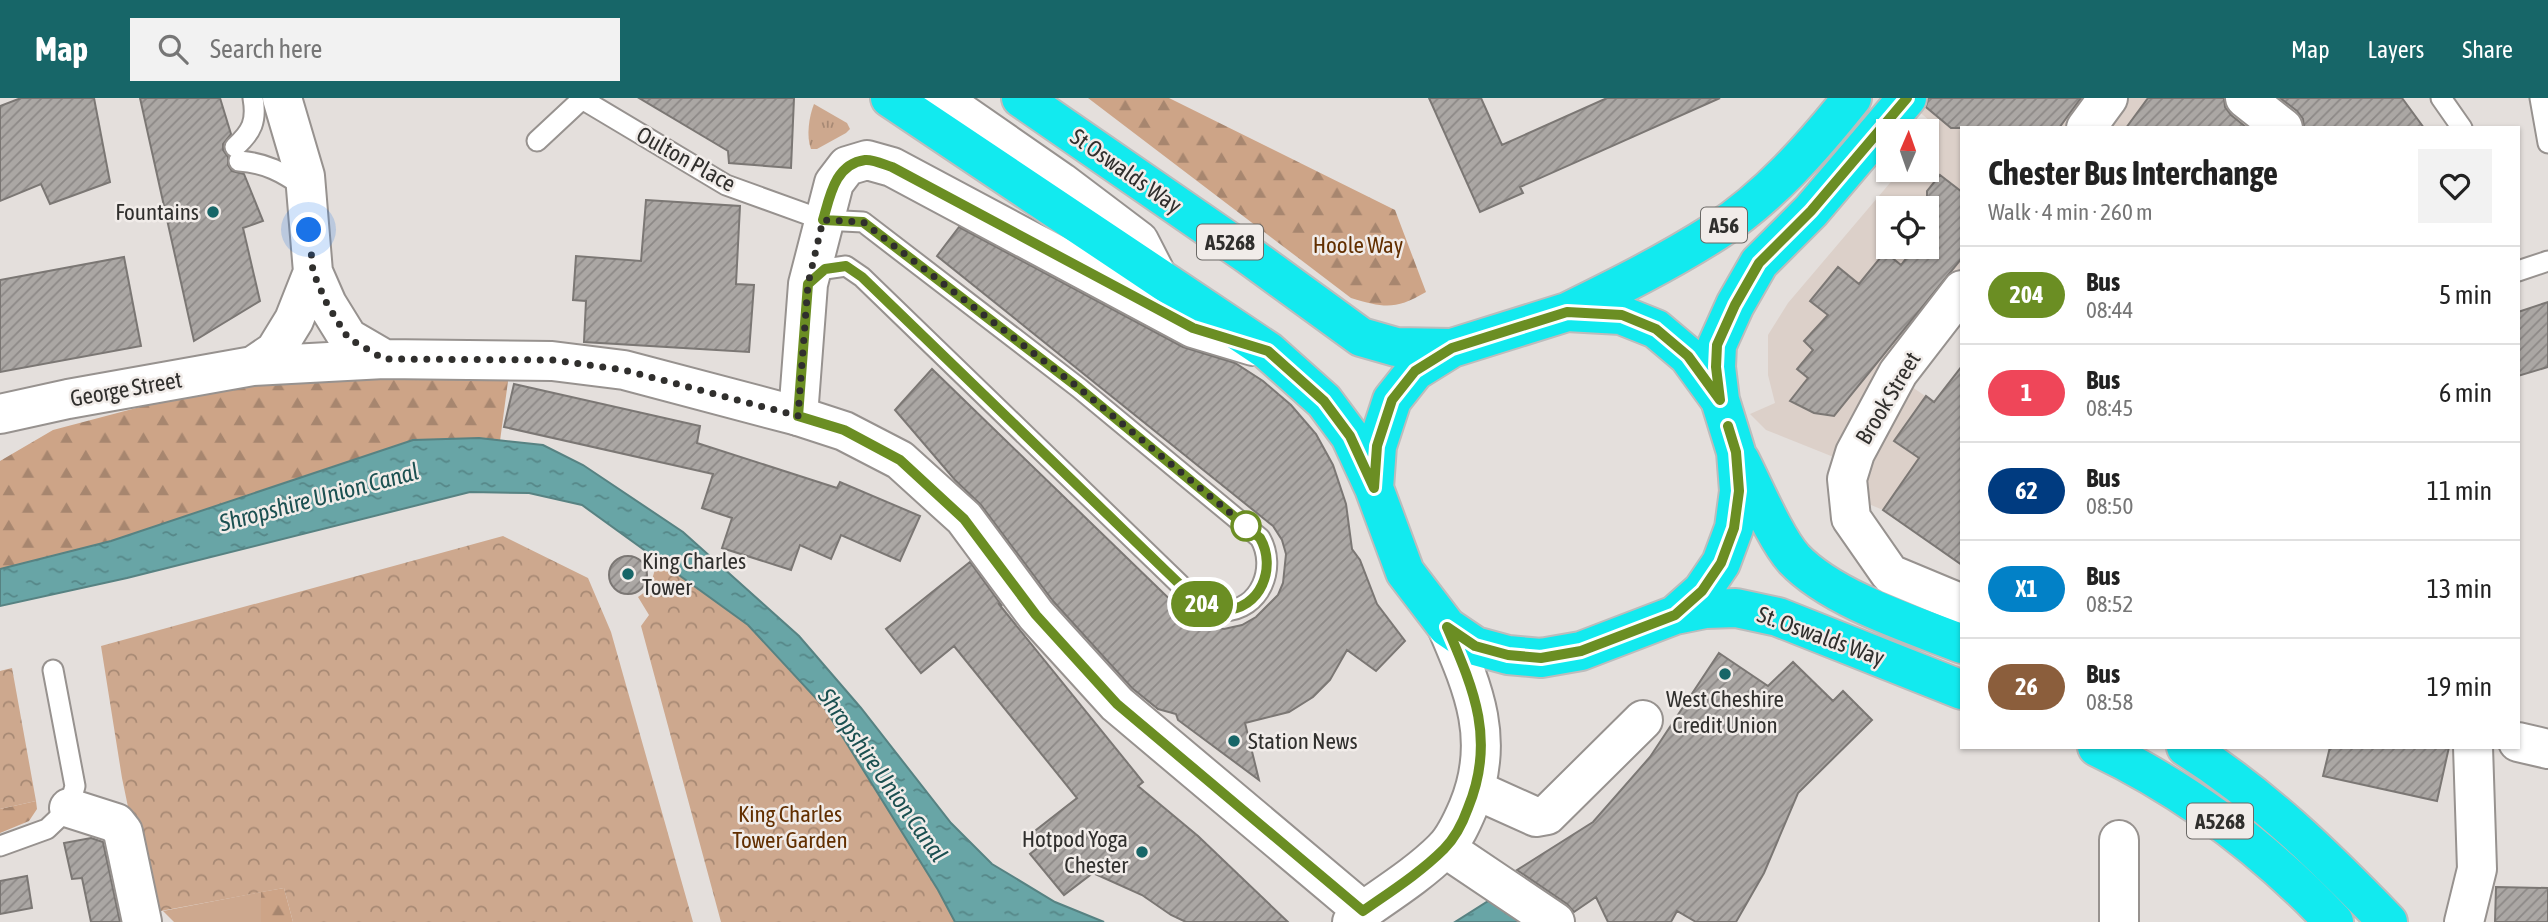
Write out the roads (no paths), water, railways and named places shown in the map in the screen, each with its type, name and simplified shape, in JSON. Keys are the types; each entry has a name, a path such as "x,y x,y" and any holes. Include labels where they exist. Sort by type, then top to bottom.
{"highway":[{"name":"A5268","path":"890,98 1268,351 1324,401 1350,436 1374,488 1405,572 1447,627"},
{"name":"St Oswalds Way","path":"1021,98 1247,254 1361,337 1396,347 1452,348"},
{"name":"A56","path":"1567,312 1649,271 1717,231 1773,185 1829,127 1852,98"},
{"name":"A56","path":"1720,400 1716,367 1717,345 1735,305 1759,263 1811,211 1907,98"},
{"name":"A5268","path":"1374,488 1377,446 1392,400 1415,371 1452,348 1567,312 1622,315 1656,329 1688,356 1720,400"},
{"path":"1447,627 1475,646 1508,655 1541,658 1581,651 1675,615 1702,591 1721,563 1734,528 1739,491 1736,452 1720,400"},
{"name":"St. Oswalds Way","path":"1736,452 1783,544 1793,558 1810,573 1862,603 1960,643"},
{"name":"St. Oswalds Way","path":"1675,615 1705,609 1736,608 1778,617 1960,689"},
{"name":"A5268","path":"2101,749 2198,805 2236,832 2331,919"},
{"name":"A5268","path":"2189,749 2265,803 2308,841 2377,910"}],"street":[{"path":"282,98 305,176 313,272 327,304 348,338 384,359"},
{"path":"940,98 1061,182 1139,241 1158,278"},
{"path":"2087,126 2108,98"},
{"path":"2245,98 2280,126"},
{"path":"798,416 808,284 823,220 834,183 847,166 867,160 892,167 1193,328 1268,351"},
{"path":"253,366 275,351 294,320 313,272"},
{"name":"Brook Street","path":"1960,293 1898,373 1855,453 1847,479 1851,518 1890,574 1960,603"},
{"name":"George Street","path":"0,414 68,398 253,366 384,359 552,360 624,370 844,430 900,460 964,519 1036,615 1117,704 1358,917"},
{"path":"1358,917 1445,848 1464,818 1476,790 1483,746 1471,684 1447,627"},
{"path":"1476,790 1536,817 1547,815 1643,720"},
{"path":"2520,742 2548,749"},
{"path":"2464,922 2477,869 2473,749"},
{"path":"69,807 116,823 123,832 142,922"},
{"path":"2119,840 2119,922"},
{"path":"1445,848 1555,922"}],"lane":[{"path":"253,98 251,133 237,154 281,170 304,187"},
{"path":"2441,98 2461,126"},
{"name":"Oulton Place","path":"537,141 582,99 726,185 823,220"},
{"path":"2543,101 2548,143"},
{"path":"808,284 825,269 846,266 862,277 1197,601 1223,611 1247,603 1263,586 1268,556 1260,538 1079,388 863,222 823,220"},
{"path":"2520,270 2548,261"},
{"path":"0,846 47,829 69,807 75,786 53,670"}],"water":[{"name":"Shropshire Union Canal","path":"479,438 543,445 583,465 683,532 799,636 861,708 951,823 992,864 1055,902 1104,922 955,922 938,890 824,707 748,625 582,505 529,493 470,492 127,578 0,606 0,569 111,541 413,440"},
{"path":"1493,898 1530,922 1455,922"}],"place":[{"name":"Fountains","path":"213,212"},
{"name":"King Charles Tower","path":"628,574"},
{"name":"West Cheshire Credit Union","path":"1725,674"},
{"name":"Station News","path":"1234,741"},
{"name":"Hotpod Yoga Chester","path":"1142,852"}],"park label":[{"name":"Hoole Way","path":"1358,245"},
{"name":"King Charles Tower Garden","path":"790,827"}]}
